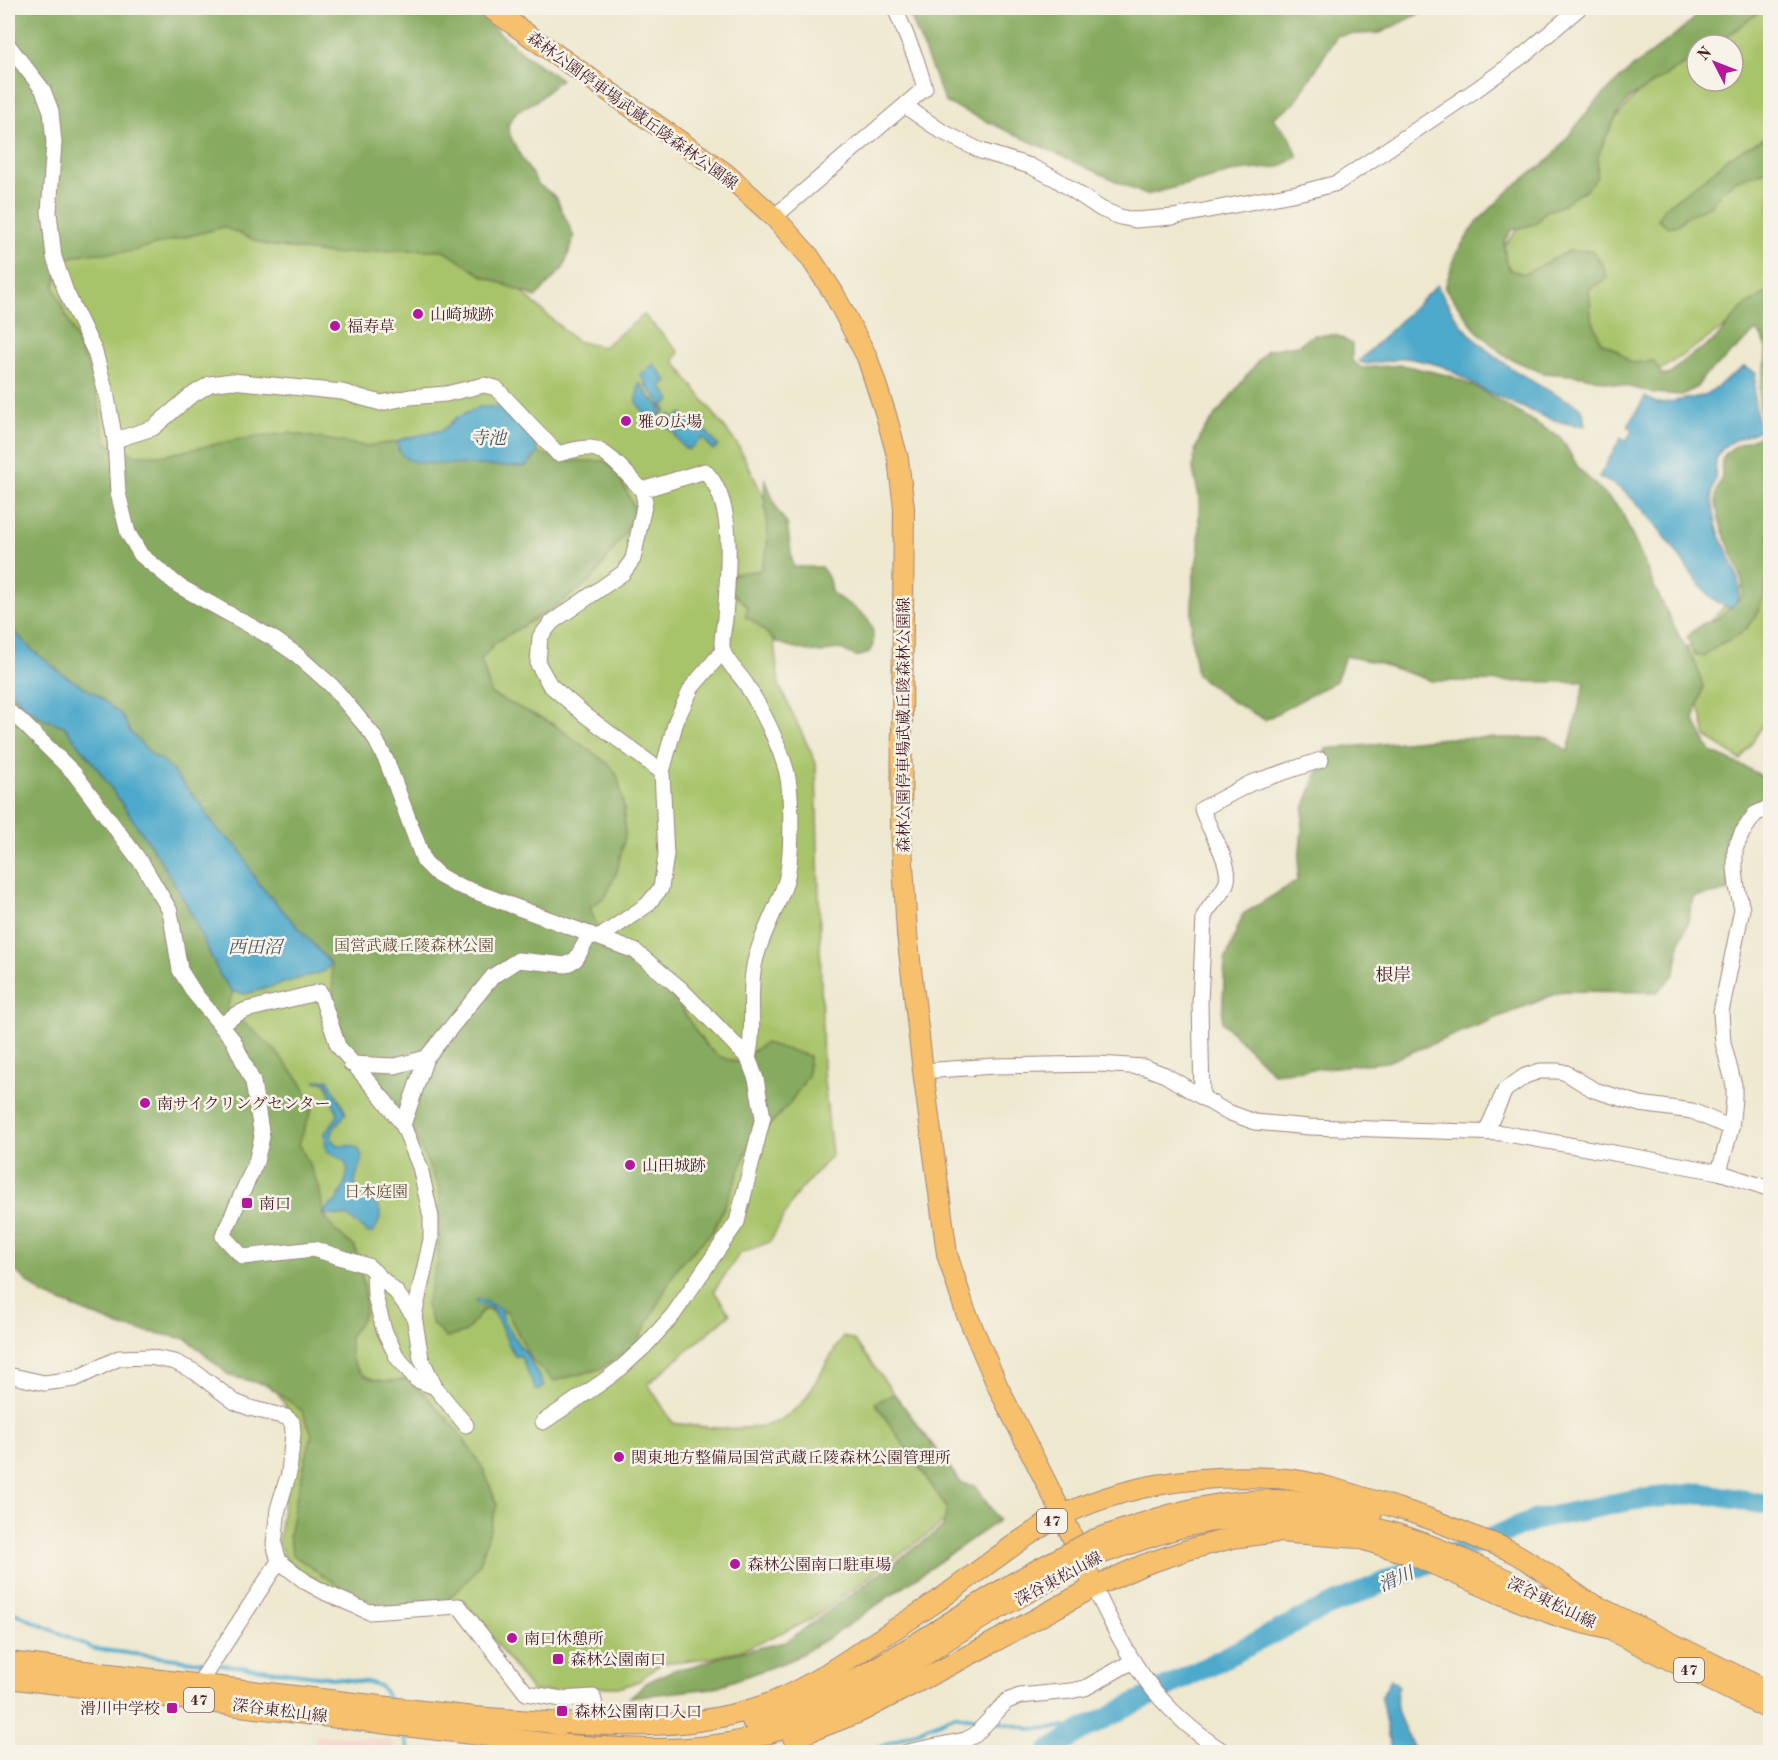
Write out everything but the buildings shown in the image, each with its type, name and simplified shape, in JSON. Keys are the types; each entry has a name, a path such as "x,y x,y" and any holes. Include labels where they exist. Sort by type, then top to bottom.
{"main road":[{"name":"森林公園停車場武蔵丘陵森林公園線","path":"490,8 725,172 774,217 809,256 833,292 862,348 886,415 898,459 904,508 901,828 908,934 922,1071 947,1254 965,1310 998,1387 1063,1516 1095,1587"},
{"name":"深谷東松山線","path":"8,1662 203,1677 474,1717 600,1726 674,1725 699,1722 784,1697 827,1674 939,1600 972,1574 1038,1529 1063,1516 1109,1498 1181,1481 1218,1477 1288,1479 1339,1491 1428,1518 1515,1553 1582,1598"},
{"name":"深谷東松山線","path":"547,1722 579,1730 658,1735 723,1729 772,1716 803,1704 876,1667 1005,1588 1064,1564 1160,1517 1209,1506 1256,1501 1298,1500 1363,1509 1401,1519 1453,1538 1582,1598 1770,1692"},
{"name":"深谷東松山線","path":"1097,1547 1183,1527 1233,1519 1288,1517 1373,1527 1428,1545 1494,1574 1770,1710"},
{"name":"深谷東松山線","path":"736,1752 768,1746 799,1736 860,1712 1095,1587 1143,1565 1232,1538 1278,1532 1348,1537 1377,1543 1415,1556 1560,1617 1607,1629"},
{"name":"深谷東松山線","path":"8,1678 203,1677 390,1724 553,1744 642,1750 717,1745 776,1731 816,1716 885,1681 1064,1564"},
{"name":"深谷東松山線","path":"553,1744 585,1752"}],"street":[{"path":"774,217 925,88 895,8"},
{"path":"905,106 941,130 981,151 1030,166 1056,179 1101,209 1120,217 1136,220 1173,217 1337,183 1477,89 1525,54 1579,8"},
{"path":"8,45 43,90 51,111 54,143 49,213 54,257 66,292 95,352 116,440 121,508 128,534 141,555 179,586 274,639 297,655 332,686 373,735 387,762 424,861 438,875 454,884 635,951 680,988 748,1058 756,1079 764,1117 737,1222 673,1315 645,1346 601,1383 543,1422"},
{"path":"116,440 153,428 189,397 210,384 232,381 342,392 381,403 410,397 446,394 484,385 496,388 558,454 582,448 594,448 604,453 642,490 645,501 633,559 623,573 552,622 540,637 538,664 550,685 585,715 662,772"},
{"path":"403,1125 426,1058 493,976 518,960 566,965 576,959 595,936 647,905 661,888 666,855 662,772 676,721 692,687 723,651 728,569 727,527 718,487 705,471 642,490"},
{"path":"723,651 746,684 774,736 786,769 790,810 786,885 763,939 753,971 752,1045 748,1058"},
{"path":"8,711 74,773 142,865 170,911 180,970 195,994 232,1040 253,1083 262,1137 256,1162 224,1236 243,1257 314,1249 368,1266 396,1292 414,1316"},
{"path":"1202,1097 1200,1003 1204,917 1227,880 1225,866 1202,809 1251,783 1321,760"},
{"path":"1719,1172 1731,1128 1734,1099 1734,1085 1723,1043 1721,1012 1742,909 1736,878 1735,849 1742,833 1755,814 1770,807"},
{"path":"221,1026 246,1010 320,992 338,1046 403,1125 420,1167 431,1217 432,1239 414,1316 421,1358 435,1387 466,1425"},
{"path":"351,1064 395,1066 426,1058"},
{"path":"922,1071 994,1066 1099,1064 1144,1067 1165,1075 1226,1111 1255,1122 1282,1126 1502,1133 1719,1172 1770,1190"},
{"path":"1486,1132 1505,1090 1525,1076 1540,1071 1566,1073 1594,1090 1641,1104 1692,1111 1731,1128"},
{"path":"374,1271 375,1296 384,1330 397,1357 417,1380 435,1387"},
{"path":"8,1375 44,1383 75,1379 119,1358 149,1358 175,1362 195,1372 235,1402 286,1417 292,1422 293,1433 289,1473 278,1509 274,1544 279,1561 306,1582 369,1612 459,1606 526,1693 562,1699 593,1697 600,1726"},
{"path":"203,1677 279,1561"},
{"path":"1095,1587 1137,1667 1159,1699 1177,1718 1224,1752"},
{"path":"907,1752 965,1740 975,1735 1007,1701 1020,1696 1085,1688 1137,1667"}],"shaded area":[{"path":"316,1735 392,1740 397,1752 312,1752"}],"green space":[{"name":"国営武蔵丘陵森林公園","path":"8,8 521,291 576,341 603,347 644,315 679,352 674,361 739,447 773,516 767,582 779,685 816,763 823,1070 832,1155 796,1195 770,1242 740,1253 714,1291 730,1314 648,1384 673,1423 723,1428 762,1426 781,1419 804,1401 843,1336 855,1341 974,1500 812,1619 742,1650 710,1658 663,1663 639,1681 622,1687 585,1687 584,1694 532,1691 464,1601 374,1610 304,1573 285,1559 278,1542 296,1418 288,1410 238,1327 8,1087"},
{"path":"8,8 236,8 240,15 258,8 471,8 526,56 561,79 538,100 517,111 508,125 510,135 521,157 538,184 556,197 574,237 564,267 536,297 483,276 443,250 332,254 266,245 224,227 128,252 84,254 63,259 54,287 94,381 106,443 137,455 166,455 235,440 289,433 365,446 397,442 399,452 525,467 538,453 569,461 604,461 617,471 635,510 625,533 593,579 553,608 496,642 481,659 491,694 553,724 610,765 618,777 624,808 625,836 617,871 606,896 590,907 598,927 611,947 621,957 661,983 679,1004 702,1040 723,1058 737,1062 765,1043 809,1056 808,1076 789,1104 748,1148 713,1231 678,1266 637,1343 600,1369 554,1381 531,1359 507,1312 483,1310 466,1332 446,1338 432,1323 426,1305 438,1261 440,1189 406,1117 341,1038 334,1003 331,964 257,882 239,848 217,830 199,802 163,761 153,756 130,732 122,716 96,694 65,676 31,649 8,625 8,615 13,609 8,601"},
{"path":"913,8 1431,8 1380,33 1337,35 1295,103 1273,118 1290,137 1298,157 1279,167 1238,171 1146,195 945,102 910,15"},
{"path":"1703,8 1764,8 1732,33 1685,33 1685,64 1630,98 1620,110 1598,156 1597,177 1588,188 1559,207 1545,212 1535,224 1512,230 1504,241 1505,258 1510,270 1525,274 1569,251 1592,250 1603,265 1607,278 1589,289 1591,316 1601,342 1617,350 1631,363 1654,361 1661,374 1670,374 1684,360 1715,340 1742,308 1766,293 1770,294 1770,562 1767,582 1754,619 1740,634 1717,646 1704,657 1694,654 1687,637 1702,624 1719,618 1744,594 1738,569 1720,522 1716,497 1724,456 1737,445 1759,437 1761,432 1759,391 1766,354 1766,346 1762,338 1756,331 1704,376 1697,387 1682,395 1654,393 1583,376 1543,373 1505,356 1476,330 1445,288 1455,255 1477,222 1513,187 1551,158 1592,106 1628,71 1690,23"},
{"path":"1713,8 1770,8 1770,336 1756,306 1650,377 1558,351 1498,252 1685,40 1685,93 1745,93 1745,33 1691,33"},
{"path":"1770,135 1770,170 1737,180 1722,191 1711,205 1686,217 1677,225 1668,227 1658,219 1663,209 1716,169 1728,157"},
{"path":"1313,335 1336,335 1352,344 1352,361 1362,368 1402,365 1451,376 1479,389 1561,438 1579,469 1621,510 1656,590 1696,664 1703,687 1694,720 1711,752 1767,779 1770,804 1748,814 1724,839 1729,850 1729,891 1693,897 1688,922 1679,944 1675,974 1657,992 1563,991 1387,1062 1273,1073 1222,1022 1225,961 1243,914 1297,881 1304,809 1326,749 1448,738 1549,738 1568,751 1585,682 1432,681 1375,662 1345,656 1336,681 1265,720 1230,700 1197,675 1191,636 1193,580 1199,549 1199,497 1193,469 1195,451 1202,433 1267,350 1298,345"},
{"path":"1770,370 1770,714 1741,760 1706,737 1687,648 1748,580"},
{"path":"765,478 777,510 787,524 793,567 821,567 828,578 831,592 859,611 869,621 873,643 866,654 857,656 839,649 818,653 777,642 754,621 745,617 748,607 728,588 732,575 760,570 765,559 768,536"},
{"path":"8,689 26,707 42,718 64,726 96,766 158,856 186,903 220,975 233,992 227,1008 272,1047 300,1081 313,1106 299,1143 319,1186 324,1216 336,1232 355,1247 365,1293 361,1321 350,1335 352,1359 356,1367 367,1376 390,1381 406,1379 424,1394 458,1431 484,1470 497,1505 481,1561 471,1576 445,1603 374,1610 293,1555 289,1536 312,1434 302,1411 267,1385 230,1376 187,1339 122,1327 42,1294 8,1265"},
{"path":"894,1394 961,1483 975,1486 999,1520 838,1632 791,1660 713,1688 630,1697 646,1683 673,1670 730,1654 786,1642 943,1527 947,1508 875,1403"}],"water":[{"path":"1437,285 1455,315 1474,338 1515,371 1577,405 1583,411 1585,426 1547,418 1487,392 1445,367 1428,362 1406,358 1366,364 1359,361"},
{"path":"654,364 667,381 661,386 671,400 663,406 666,411 664,412 659,400 645,385 647,384 640,375"},
{"path":"1744,367 1756,373 1754,397 1759,430 1733,441 1720,452 1716,461 1712,492 1716,524 1738,579 1737,600 1731,608 1714,600 1707,593 1658,528 1633,500 1621,489 1599,477 1621,438 1626,441 1633,430 1628,426 1645,397 1656,403 1663,403 1707,394"},
{"path":"639,383 661,408 659,410 662,414 652,422 636,402"},
{"name":"寺池","path":"480,407 499,407 534,441 538,453 525,467 420,463 407,459 400,451 397,442 402,439 443,430 456,418"},
{"path":"682,413 692,426 698,421 718,446 713,450 703,438 688,450 685,449 666,425 668,424 665,419 670,415 674,419"},
{"name":"西田沼","path":"8,625 31,649 65,676 96,694 122,716 130,732 153,756 163,761 199,802 217,830 239,848 257,882 331,964 325,971 246,994 233,992 220,975 186,903 158,856 96,766 64,726 42,718 26,707 8,689"},
{"path":"328,1079 346,1113 333,1130 331,1139 337,1145 355,1147 361,1155 355,1184 360,1196 373,1201 379,1209 379,1221 373,1233 368,1233 347,1216 325,1215 325,1210 336,1201 341,1193 347,1172 346,1164 326,1150 325,1133 338,1113 328,1086 325,1082 315,1081"},
{"path":"480,1299 501,1309 504,1322 525,1351 544,1386 536,1391 521,1356 515,1356 491,1308 477,1303 476,1300"},
{"path":"1391,1679 1399,1686 1397,1710 1413,1747 1412,1752 1393,1752 1390,1746 1381,1697"}],"waterway":[{"name":"滑川","path":"1048,1752 1082,1730 1307,1616 1411,1570 1535,1520 1632,1500 1702,1493 1770,1505"},
{"path":"8,1610 94,1649 208,1663"},
{"path":"218,1664 371,1683 381,1687 389,1701"},
{"path":"868,1752 956,1715 983,1720"},
{"path":"993,1721 1032,1729 1064,1727 1082,1730"},
{"path":"402,1733 410,1752"},
{"path":"414,1752 445,1750 451,1752"}],"place":[{"name":"山崎城跡","path":"418,314"},
{"name":"福寿草","path":"335,326"},
{"name":"雅の広場","path":"626,421"},
{"name":"南サイクリングセンター","path":"145,1103"},
{"name":"山田城跡","path":"630,1165"},
{"name":"南口","path":"247,1203"},
{"name":"関東地方整備局国営武蔵丘陵森林公園管理所","path":"619,1457"},
{"name":"森林公園南口駐車場","path":"735,1564"},
{"name":"南口休憩所","path":"512,1638"},
{"name":"森林公園南口","path":"558,1659"},
{"name":"滑川中学校","path":"172,1708"},
{"name":"森林公園南口入口","path":"562,1711"}],"district":[{"name":"根岸","path":"1393,975"}],"park label":[{"name":"日本庭園","path":"376,1191"}]}
